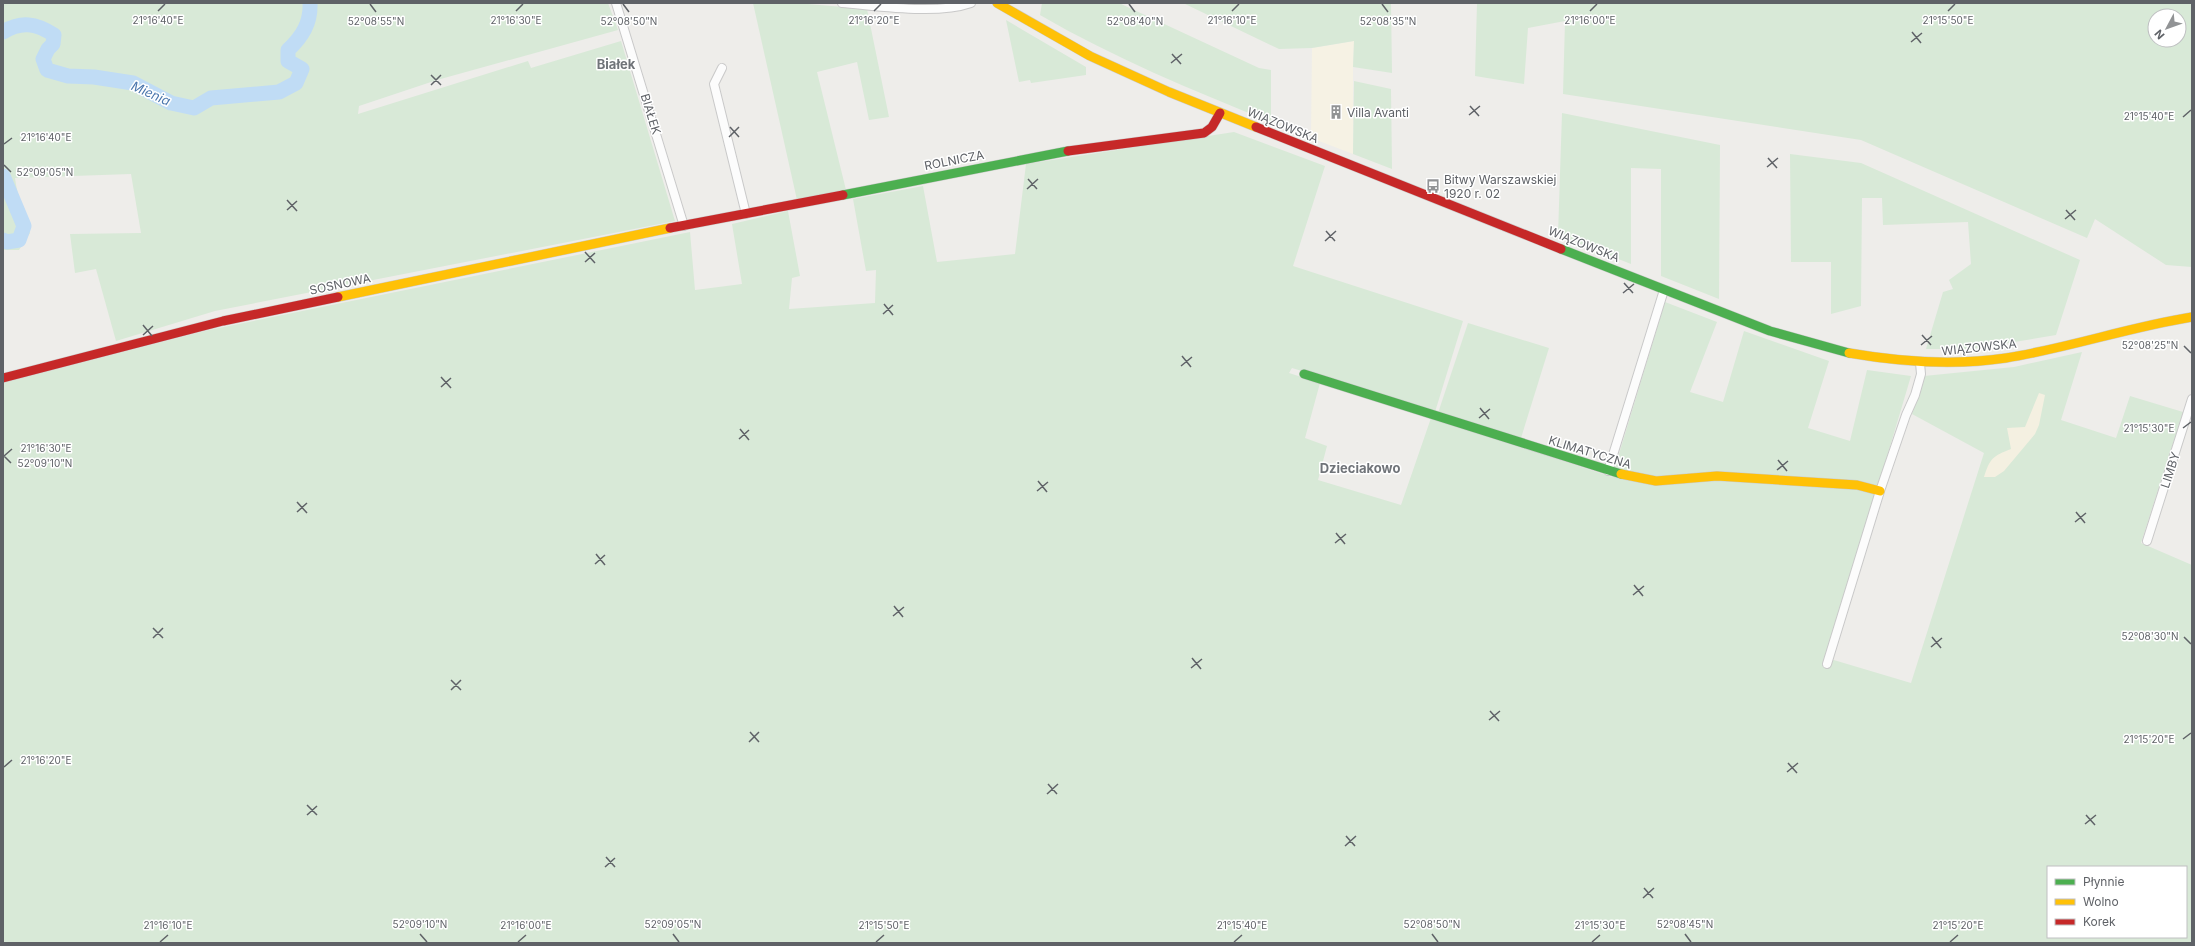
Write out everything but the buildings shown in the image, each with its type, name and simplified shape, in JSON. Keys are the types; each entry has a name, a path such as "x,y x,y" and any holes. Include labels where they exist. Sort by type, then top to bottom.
{"street":[{"name":"BIAŁEK","path":"616,3 684,226"},
{"path":"842,3 940,9 971,3"},
{"name":"WIĄZOWSKA","path":"996,3 1090,56 1220,113 1792,340 1864,358 1920,363 1982,361 2027,354 2192,317"},
{"path":"722,68 714,84 746,214"},
{"name":"ROLNICZA","path":"684,226 1051,153 1204,133 1212,127 1220,113"},
{"name":"SOSNOWA","path":"3,378 223,321 606,240 684,226"},
{"path":"1608,471 1664,290"},
{"path":"1827,664 1880,491 1906,415 1915,395 1920,374 1920,363"},
{"name":"KLIMATYCZNA","path":"1304,374 1634,478 1656,480 1717,476 1857,485 1880,491"},
{"name":"LIMBY","path":"2147,541 2192,399"}],"shaded area":[{"path":"1354,41 1353,154 1311,138 1312,48"}],"green space":[{"path":"3,3 608,3 618,30 437,80 359,106 358,114 528,61 531,68 621,41 675,221 215,311 116,341 96,269 75,273 70,234 141,233 131,174 15,178 30,233 19,250 3,250"},
{"path":"753,3 796,3 867,9 889,117 869,120 857,62 817,72 846,190 797,200"},
{"path":"1042,3 1119,3 1259,68 1271,70 1271,122 1125,59 1068,31 1040,15"},
{"path":"1183,3 1391,3 1392,73 1353,67 1354,41 1312,48 1279,49"},
{"path":"1477,3 2192,3 2192,267 2166,265 2095,219 2087,238 1861,140 1563,94 1565,21 1528,28 1524,84 1475,76"},
{"path":"1006,20 1086,67 1086,75 1031,83 1030,80 1019,82"},
{"path":"1354,81 1391,89 1392,169 1353,154"},
{"path":"1562,113 1720,145 1719,299 1661,276 1661,169 1631,168 1631,264 1558,235"},
{"path":"1234,132 1325,166 1293,266 1463,321 1435,412 1292,368 1289,373 1320,383 1305,438 1327,446 1318,480 1401,505 1431,418 1612,477 1665,302 1717,322 1690,392 1723,402 1744,331 1829,361 1808,428 1850,441 1867,370 1911,376 1827,658 1911,683 1984,453 1912,414 1924,376 2014,367 2082,352 2061,420 2116,438 2130,396 2183,412 2141,543 2192,565 2192,943 3,943 3,383 209,330 690,232 695,290 742,284 732,224 788,211 800,276 792,278 789,309 875,303 876,270 866,271 853,199 923,186 937,262 1015,254 1026,164"},
{"path":"1790,154 1861,163 2080,260 2056,335 1972,349 1926,349 1943,292 1953,289 1949,280 1971,264 1968,222 1883,225 1882,198 1862,198 1861,306 1831,314 1831,262 1791,262"},
{"path":"1468,323 1549,348 1521,438 1438,413"}],"sand":[{"path":"2039,393 2045,395 2039,425 2035,434 2004,471 1995,477 1984,477 1993,458 2011,449 2007,428 2025,427"}],"waterway":[{"name":"Mienia","path":"3,32 16,26 28,25 41,28 54,35 53,44 48,49 43,59 47,70 68,76 94,77 133,83 171,103 194,108 211,98 279,92 296,83 302,69 288,61 288,50 305,29 309,17 310,3"},
{"name":"Mienia","path":"3,176 24,226 19,240 7,242 3,240"}],"traffic: fast":[{"path":"843,195 1068,151"},
{"path":"1561,249 1770,331 1849,353"},
{"path":"1304,374 1621,474"}],"traffic: slow":[{"path":"997,3 1090,56 1169,92 1256,127"},
{"path":"338,297 670,228"},
{"path":"1849,353 1888,359 1927,362 1966,362 2006,358 2053,349 2145,326 2192,317"},
{"path":"1621,474 1656,481 1717,476 1857,485 1880,491"}],"traffic: jam":[{"path":"1068,151 1204,133 1212,127 1220,113"},
{"path":"1256,127 1561,249"},
{"path":"670,228 843,195"},
{"path":"3,378 223,321 338,297"}],"place":[{"name":"Villa Avanti","path":"1336,112"},
{"name":"Bitwy Warszawskiej 1920 r. 02","path":"1433,186"}],"district":[{"name":"Białek","path":"616,64"},
{"name":"Dzieciakowo","path":"1360,468"}]}
